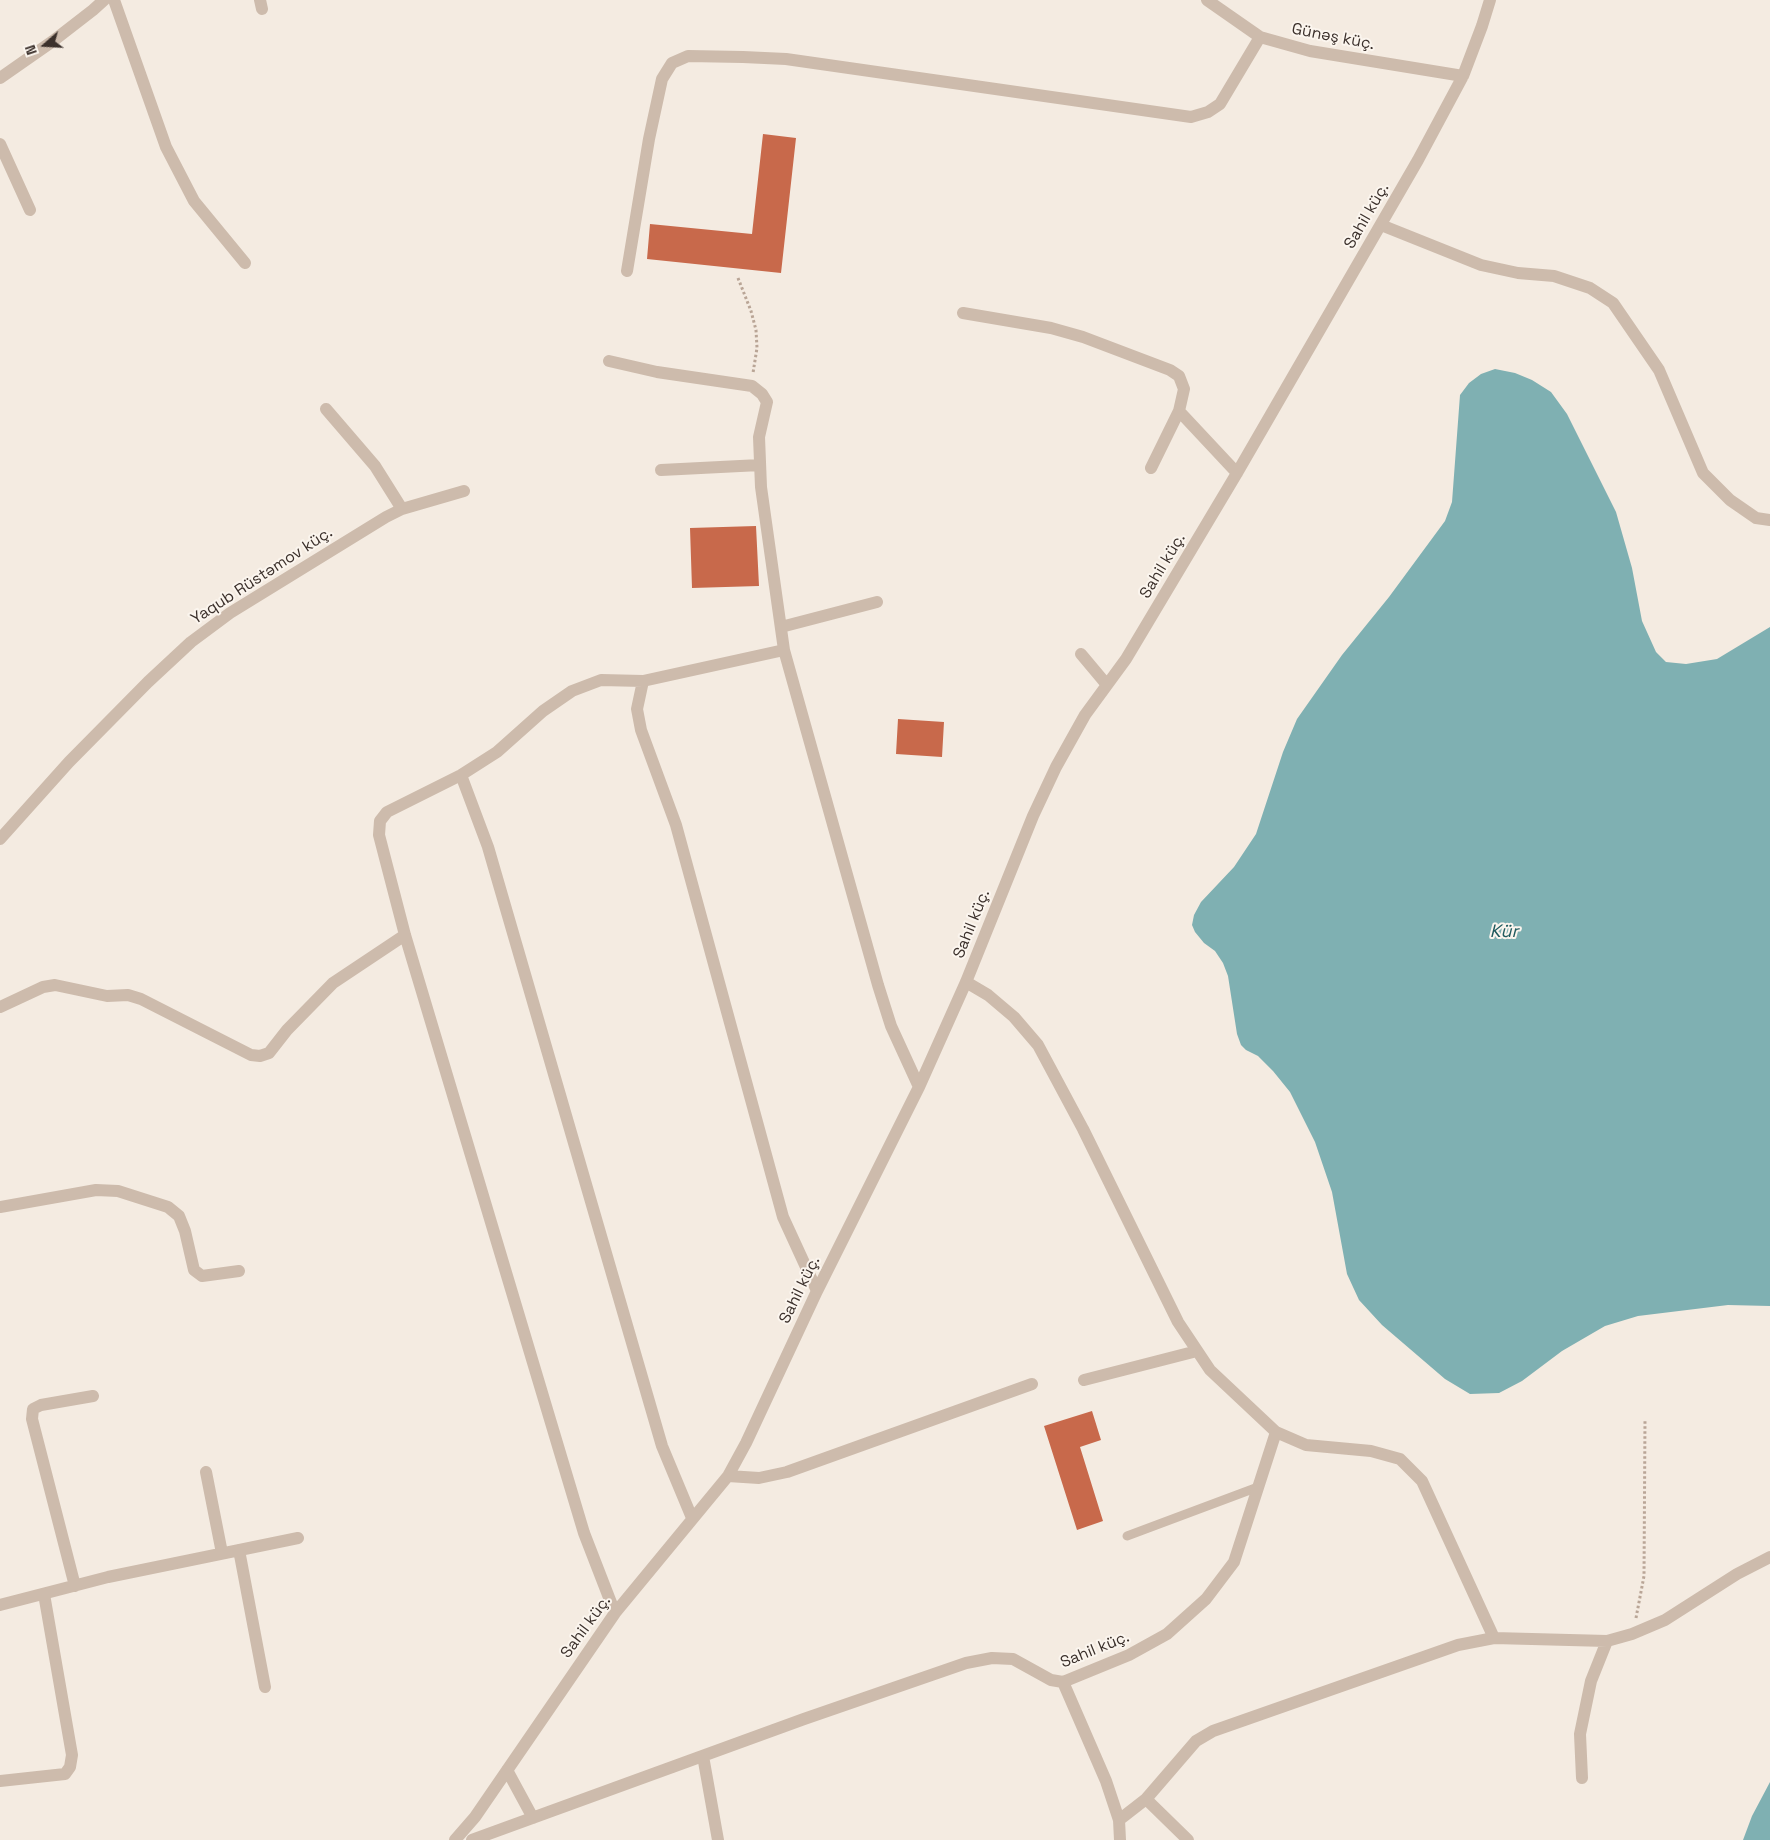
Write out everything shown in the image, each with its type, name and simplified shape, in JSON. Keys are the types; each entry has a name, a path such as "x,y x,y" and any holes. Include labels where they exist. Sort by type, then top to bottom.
{"street":[{"path":"0,78 53,41 104,0"},
{"path":"114,0 166,147 194,201 245,263"},
{"name":"Günəş küç.","path":"1207,0 1260,36 1310,52 1463,76"},
{"name":"Sahil küç.","path":"455,1840 476,1818 615,1613 728,1476 746,1443 817,1292 919,1087 966,982 1033,816 1056,767 1086,715 1126,659 1418,160 1463,76 1490,0"},
{"path":"627,272 662,79 672,64 688,56 786,60 1192,117 1208,112 1220,104 1260,36"},
{"path":"0,144 30,210"},
{"path":"1381,225 1481,265 1518,273 1554,276 1590,288 1612,303 1659,370 1703,473 1730,500 1756,518 1770,520"},
{"path":"963,313 1051,328 1082,337 1170,370 1179,376 1184,389 1179,411 1151,468"},
{"path":"610,361 657,372 752,386 762,394 767,402 759,437 760,487 784,650 878,985 891,1026 919,1087"},
{"path":"326,409 375,466 402,509"},
{"path":"1179,411 1237,472"},
{"path":"661,470 760,465"},
{"name":"Yaqub Rüstəmov küç.","path":"0,839 69,762 148,682 191,642 230,613 386,516 402,509 464,491"},
{"path":"781,627 877,602"},
{"path":"615,1613 584,1533 404,935 379,835 380,821 387,812 461,775 498,752 543,711 572,691 601,680 642,681 784,650"},
{"path":"1081,654 1107,685"},
{"path":"642,681 637,708 641,730 676,825 783,1218 817,1292"},
{"path":"461,775 488,847 662,1446 692,1518"},
{"path":"0,1007 43,987 55,985 108,996 128,995 141,999 251,1055 260,1056 269,1053 287,1030 333,982 404,935"},
{"path":"966,982 988,995 1014,1017 1038,1045 1083,1129 1178,1322 1210,1370 1276,1432 1306,1445 1371,1451 1400,1459 1422,1481 1494,1638"},
{"path":"0,1207 96,1190 118,1191 168,1207 179,1216 185,1231 194,1270 202,1276 239,1271"},
{"path":"1084,1380 1197,1352"},
{"path":"728,1476 759,1478 787,1472 1032,1384"},
{"path":"75,1586 32,1419 33,1409 93,1396"},
{"name":"Sahil küç.","path":"472,1840 966,1663 992,1658 1013,1660 1051,1680 1063,1682 1129,1656 1167,1634 1206,1599 1234,1562 1276,1432"},
{"path":"206,1472 222,1553"},
{"path":"0,1605 75,1586 298,1538"},
{"path":"239,1550 265,1687"},
{"path":"1119,1820 1146,1799 1196,1741 1213,1731 1458,1645 1494,1638 1607,1641 1632,1634 1665,1620 1737,1574 1770,1557"},
{"path":"0,1781 65,1774 70,1767 72,1755 44,1594"},
{"path":"1582,1778 1580,1734 1591,1681 1607,1641"},
{"path":"1063,1682 1106,1780 1119,1820 1120,1840"},
{"path":"703,1756 718,1840"},
{"path":"507,1770 533,1818"},
{"path":"1146,1799 1188,1840"}],"lane":[{"path":"1127,1536 1258,1487"}],"path":[{"path":"738,278 756,330 752,386"},
{"path":"1632,1634 1644,1576 1645,1419"}],"water":[{"name":"Kür","path":"1495,369 1515,373 1532,380 1551,392 1567,414 1616,512 1632,568 1642,621 1656,652 1666,662 1686,664 1717,659 1770,627 1770,1306 1728,1305 1638,1316 1605,1326 1562,1351 1522,1381 1499,1393 1470,1394 1445,1379 1382,1325 1359,1300 1347,1274 1332,1192 1315,1142 1290,1092 1258,1056 1241,1045 1237,1034 1228,976 1223,963 1215,951 1204,943 1195,932 1192,925 1194,915 1201,902 1234,867 1256,834 1283,752 1297,719 1342,655 1389,597 1445,521 1452,502 1460,395 1469,383 1481,374"},
{"path":"1770,1782 1770,1840 1743,1840 1752,1816"}],"building":[{"path":"763,134 796,138 781,273 647,259 650,224 752,234"},
{"path":"756,526 759,586 692,588 690,528"},
{"path":"898,719 944,722 942,757 896,754"},
{"path":"1092,1411 1101,1440 1080,1447 1103,1521 1077,1530 1044,1426"}]}
